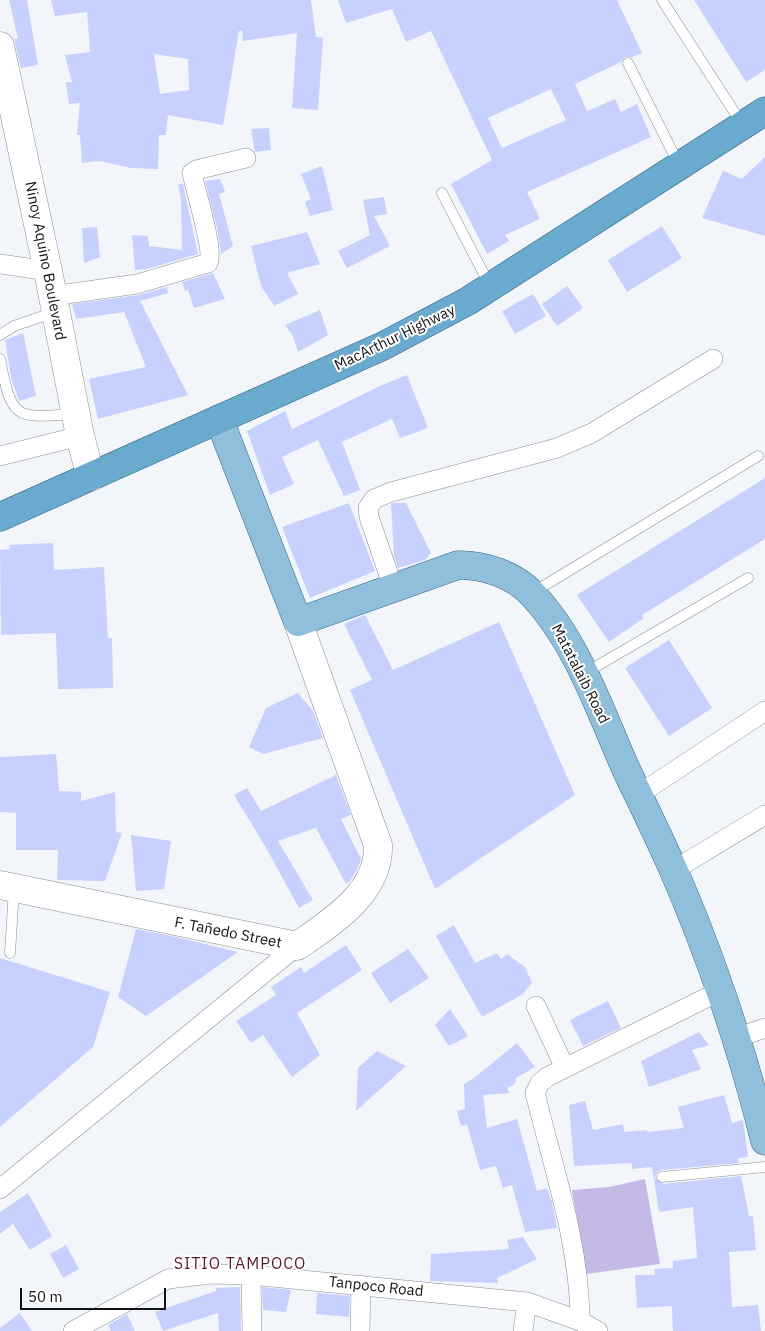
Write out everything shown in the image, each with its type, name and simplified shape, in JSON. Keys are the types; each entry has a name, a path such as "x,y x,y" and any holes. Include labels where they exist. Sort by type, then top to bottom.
{"highway":[{"name":"MacArthur Highway","path":"0,517 383,346 491,287 754,118"}],"main road":[{"name":"Ninoy Aquino Boulevard","path":"0,46 78,425 91,477"},
{"path":"219,419 298,622"},
{"name":"Matatalaib Road","path":"298,622 458,565 475,565 494,570 532,593 559,627 584,673 638,795 674,870 720,991 761,1108 765,1141"},
{"name":"F. Tañedo Street","path":"7,887 297,946 357,897 374,874 378,845 298,622"}],"street":[{"path":"0,264 52,293 137,284 208,263 211,256 192,173 196,170 246,158"},
{"path":"392,587 369,517 368,508 374,499 391,492 557,448 592,433 713,359"},
{"path":"0,456 78,425"},
{"path":"638,795 765,711"},
{"path":"674,870 765,815"},
{"path":"0,1189 297,946"},
{"path":"580,1321 580,1289 563,1205 535,1093 540,1083 547,1077 720,991"},
{"path":"536,1006 565,1068"},
{"path":"736,1038 765,1028"},
{"name":"Tanpoco Road","path":"73,1331 168,1278 211,1274 251,1275 527,1302 580,1321 598,1331"},
{"path":"251,1275 252,1331"},
{"path":"360,1331 361,1285"},
{"path":"523,1331 527,1302"}],"lane":[{"path":"662,0 754,118"},
{"path":"628,63 680,166"},
{"path":"442,192 491,287"},
{"path":"0,335 14,326 52,293"},
{"path":"0,359 6,391 12,405 31,417 78,425"},
{"path":"532,593 758,456"},
{"path":"584,673 748,578"},
{"path":"7,887 10,953"},
{"path":"662,1177 765,1167"}],"shaded area":[{"path":"645,1179 660,1264 586,1274 572,1190 609,1187"}],"building":[{"path":"9,0 27,0 38,65 21,68 14,39 18,39"},
{"path":"51,0 311,0 316,37 323,38 318,110 292,108 297,33 243,41 242,31 239,31 223,125 168,115 166,135 159,135 158,169 131,168 100,161 82,163 80,135 77,135 80,103 69,104 66,82 72,82 65,55 90,52 87,12 55,16","holes":["154,54 188,59 189,90 160,94"]},
{"path":"338,0 617,0 642,53 632,57 625,57 621,62 575,84 587,111 615,99 621,112 637,104 651,137 527,192 540,219 505,235 509,241 487,254 451,184 492,160 431,31 406,42 392,9 346,23","holes":["551,89 566,120 502,148 488,118"]},
{"path":"694,0 765,0 765,70 746,82"},
{"path":"269,128 271,150 255,152 251,129"},
{"path":"765,157 765,236 702,218 723,171 742,179"},
{"path":"322,166 333,210 310,216 305,202 311,199 301,174"},
{"path":"220,179 225,192 219,194 233,246 221,254 218,232 205,181"},
{"path":"178,184 183,184 198,254 147,269 135,270 132,235 148,236 149,246 182,250 181,199"},
{"path":"384,197 387,214 374,216 390,246 347,268 338,251 370,235 363,200"},
{"path":"662,226 682,258 627,292 608,260"},
{"path":"97,227 100,257 84,263 82,228"},
{"path":"307,232 320,264 287,273 298,294 274,306 261,286 251,246"},
{"path":"213,273 225,299 194,308 188,290 185,291 182,282"},
{"path":"567,286 583,308 557,326 542,304"},
{"path":"167,287 168,293 140,301 188,395 98,419 89,379 146,367 124,312 76,319 72,304 139,295"},
{"path":"533,294 546,316 515,334 502,311"},
{"path":"320,310 328,335 298,352 293,336 285,325"},
{"path":"23,333 36,396 19,401 11,378 5,340"},
{"path":"407,375 428,428 400,438 392,419 342,442 360,490 344,496 318,440 282,457 294,484 270,495 247,431 285,411 292,429 380,386"},
{"path":"765,478 765,539 642,615 644,618 609,642 577,595"},
{"path":"349,503 375,571 310,598 282,527"},
{"path":"406,503 431,553 425,560 398,568 394,556 391,504"},
{"path":"53,543 54,570 104,567 108,638 112,638 113,688 58,689 56,633 1,635 0,550 10,549 9,545"},
{"path":"365,615 393,670 499,622 575,795 435,889 350,690 372,680 344,624"},
{"path":"669,640 712,708 669,736 625,668"},
{"path":"298,693 313,711 323,738 263,754 249,747 266,708"},
{"path":"56,754 59,791 81,792 81,801 115,792 116,832 122,833 105,881 57,880 58,850 16,850 16,813 0,812 0,757"},
{"path":"336,775 351,815 341,819 361,859 357,870 346,884 316,828 278,841 313,900 299,908 234,795 247,788 261,811"},
{"path":"131,835 171,841 164,889 136,891"},
{"path":"454,925 475,963 497,953 501,959 507,954 525,967 532,983 523,994 482,1017 436,936"},
{"path":"136,929 238,952 146,1016 118,997"},
{"path":"346,945 362,970 297,1013 320,1055 292,1077 263,1035 251,1043 236,1021 276,995 271,987 301,967 304,973"},
{"path":"408,949 429,978 390,1003 371,973"},
{"path":"0,958 110,992 93,1047 0,1127"},
{"path":"608,1001 621,1028 583,1046 570,1020"},
{"path":"450,1009 468,1036 449,1046 435,1025"},
{"path":"699,1032 709,1045 692,1050 701,1069 649,1087 641,1061"},
{"path":"517,1043 535,1067 516,1078 515,1084 507,1088 509,1093 483,1095 487,1128 517,1119 537,1191 547,1188 557,1228 525,1232 512,1185 503,1188 496,1166 480,1170 467,1125 461,1126 457,1111 465,1109 464,1084"},
{"path":"377,1051 406,1066 356,1111 358,1068"},
{"path":"724,1095 732,1123 743,1120 748,1157 738,1158 739,1163 661,1170 656,1174 655,1178 663,1184 741,1176 749,1216 753,1216 756,1250 729,1252 732,1307 758,1305 761,1331 673,1331 672,1306 637,1308 635,1275 655,1275 654,1269 673,1268 673,1261 697,1258 693,1207 659,1212 652,1167 632,1169 632,1163 574,1166 569,1105 585,1101 593,1130 623,1124 624,1132 647,1130 647,1132 684,1128 678,1107"},
{"path":"28,1193 52,1236 30,1250 13,1224 0,1234 0,1212"},
{"path":"523,1237 537,1259 497,1278 498,1283 430,1281 431,1254 509,1249 507,1240"},
{"path":"66,1245 79,1269 63,1278 50,1254"},
{"path":"240,1287 241,1331 219,1331 218,1313 163,1331 155,1312 216,1291 216,1288"},
{"path":"262,1287 291,1290 286,1312 263,1310"},
{"path":"317,1293 350,1296 349,1317 316,1314"},
{"path":"20,1313 32,1331 0,1331 0,1328"},
{"path":"127,1314 135,1331 111,1331 108,1325"}],"district":[{"name":"SITIO TAMPOCO","path":"240,1264"}]}
